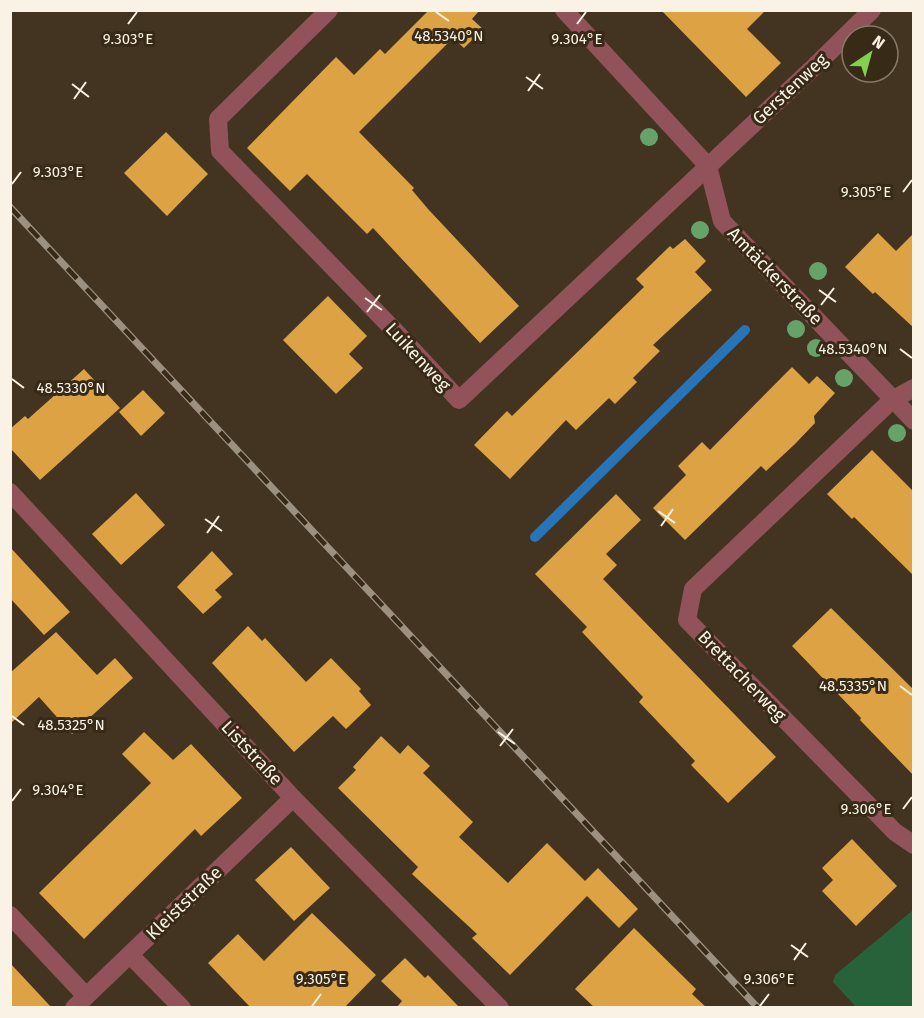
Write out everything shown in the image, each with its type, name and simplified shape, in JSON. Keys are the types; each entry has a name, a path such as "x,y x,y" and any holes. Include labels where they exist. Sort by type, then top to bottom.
{"street":[{"name":"Luikenweg","path":"329,10 218,119 220,151 459,400 708,166"},
{"name":"Amtäckerstraße","path":"564,10 708,166 722,221 914,421"},
{"name":"Gerstenweg","path":"708,166 872,10"},
{"path":"892,400 914,388"},
{"name":"Brettacherweg","path":"892,400 693,589 687,620 889,826 914,845"},
{"name":"Liststraße","path":"10,492 293,798 500,1008"},
{"name":"Kleiststraße","path":"80,1002 293,798"},
{"path":"10,915 80,1002"},
{"path":"130,955 182,1008"}],"green space":[{"path":"913,910 913,1007 856,1007 833,982 835,975"}],"building":[{"path":"426,10 480,10 472,19 483,29 464,48 453,38 359,132 414,188 412,190 428,209 519,306 480,343 373,228 367,234 307,174 290,191 247,148 336,57 354,75 380,49 385,54 427,12"},
{"path":"661,10 766,10 747,29 781,63 746,97"},
{"path":"166,132 208,174 167,216 124,173"},
{"path":"878,233 896,251 914,233 914,328 845,267"},
{"path":"685,239 706,261 695,272 712,290 653,345 660,351 633,378 637,382 615,404 609,398 576,430 566,420 510,479 474,445 507,411 512,416 644,287 636,279 670,246 673,249"},
{"path":"328,296 367,336 349,354 363,368 336,394 283,340"},
{"path":"792,367 809,384 817,376 835,393 814,416 815,423 795,444 766,471 761,466 685,540 653,508 686,475 678,466 702,442 710,450"},
{"path":"84,369 120,408 40,480 10,448 10,429 25,416 28,419"},
{"path":"143,390 165,413 141,436 119,412"},
{"path":"872,450 914,492 914,576 827,494"},
{"path":"136,493 165,525 121,565 92,534"},
{"path":"616,494 641,520 606,554 617,565 603,579 776,757 728,803 691,765 695,761 639,702 643,697 582,632 587,627 535,574"},
{"path":"10,547 70,612 44,635 10,598"},
{"path":"212,551 233,574 215,590 222,597 203,614 177,587"},
{"path":"831,608 914,690 914,776 792,646"},
{"path":"248,626 262,641 265,638 306,682 331,658 361,689 359,691 371,705 346,729 333,716 294,752 212,663"},
{"path":"56,632 97,675 115,658 133,678 72,734 39,697 10,724 10,673"},
{"path":"144,732 173,760 191,744 242,798 201,836 195,829 84,939 39,893 151,783 122,754"},
{"path":"381,736 400,754 408,745 430,766 423,773 473,822 459,837 508,883 547,843 585,881 598,868 638,909 619,928 587,896 510,975 472,938 477,934 412,874 418,867 338,788 356,770 353,767"},
{"path":"852,839 897,886 856,926 822,891 833,880 822,868"},
{"path":"291,847 330,888 294,921 255,880"},
{"path":"312,913 376,975 344,1008 251,1008 208,963 238,934 264,961"},
{"path":"634,928 696,989 692,994 707,1008 595,1008 575,989"},
{"path":"405,958 425,978 428,975 460,1008 396,1008 402,1001 381,981"},
{"path":"10,963 52,1008 10,1008"}],"waterway":[{"path":"535,537 745,330"}],"railway":[{"path":"10,207 758,1008"}]}
